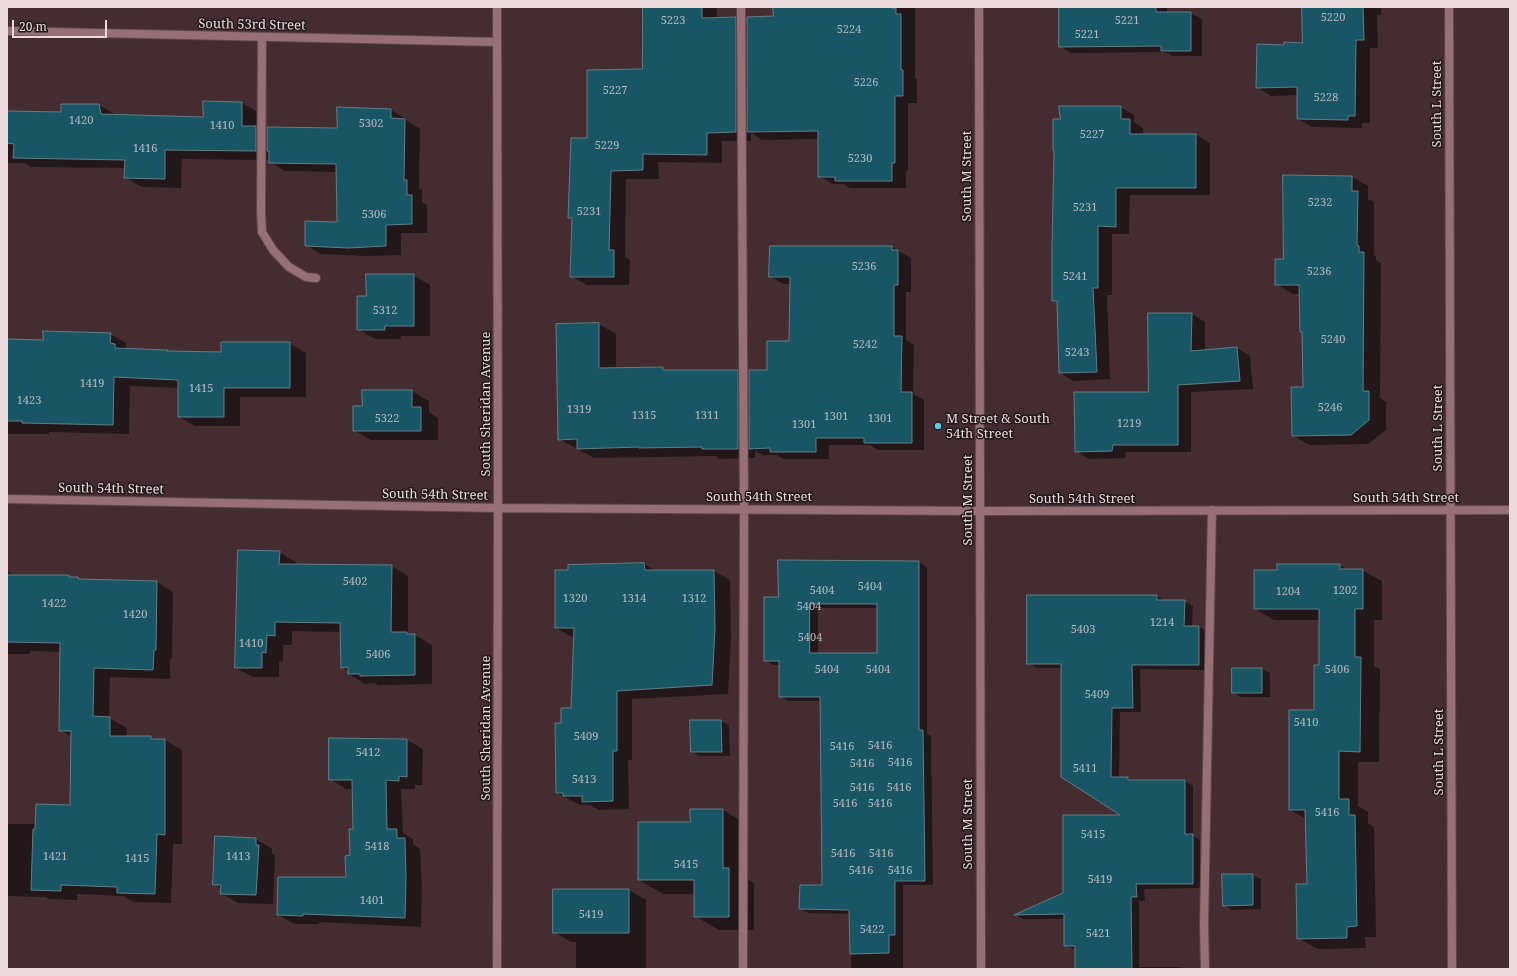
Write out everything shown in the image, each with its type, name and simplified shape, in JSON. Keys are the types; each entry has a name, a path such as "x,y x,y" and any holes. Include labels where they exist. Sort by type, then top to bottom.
{"street":[{"name":"South Sheridan Avenue","path":"497,7 497,969"},
{"path":"741,7 744,509 743,969"},
{"name":"South M Street","path":"979,7 981,969"},
{"name":"South L Street","path":"1449,7 1452,969"},
{"name":"South 53rd Street","path":"7,31 497,42"},
{"path":"262,37 262,232 273,250 289,267 306,277 316,278"},
{"name":"South 54th Street","path":"7,498 498,508 980,511 1510,510"},
{"path":"1205,969 1204,923 1212,510"}],"building":[{"path":"643,7 702,7 702,18 736,17 736,132 707,133 707,155 643,154 643,170 611,171 609,250 614,250 614,277 570,277 572,218 568,218 571,138 587,138 587,70 642,69"},
{"path":"773,7 891,7 896,8 896,14 901,14 901,70 903,70 903,96 895,96 895,163 892,163 892,181 835,181 835,177 818,177 818,131 747,132 747,17 773,16"},
{"path":"1059,7 1156,7 1156,12 1191,12 1191,51 1161,51 1161,46 1059,47"},
{"path":"1302,7 1363,7 1364,40 1356,40 1355,116 1348,116 1348,120 1297,119 1297,87 1256,88 1257,44 1284,45 1284,42 1302,43"},
{"path":"203,101 242,102 242,126 256,126 256,151 165,150 165,179 124,178 125,160 13,158 14,144 7,143 7,111 61,112 61,104 99,104 101,114 203,117"},
{"path":"1059,106 1121,106 1121,119 1130,119 1130,134 1196,134 1196,188 1116,188 1116,227 1098,226 1098,288 1093,288 1097,372 1059,373 1057,301 1052,301 1052,244 1054,151 1053,119 1060,119"},
{"path":"337,107 391,109 391,118 405,119 404,180 407,180 407,195 412,195 412,224 386,225 386,246 348,248 305,246 305,221 337,222 336,164 269,163 269,151 267,151 267,127 337,128"},
{"path":"1283,175 1352,176 1352,191 1358,191 1357,245 1359,246 1359,252 1364,252 1363,391 1369,391 1369,420 1351,435 1292,436 1291,387 1303,387 1302,332 1300,332 1299,285 1275,285 1275,259 1283,259"},
{"path":"770,246 892,246 892,250 898,250 898,285 894,285 894,336 902,336 901,392 912,392 912,443 864,443 864,438 816,438 816,452 770,452 770,448 749,449 749,370 767,370 767,341 789,341 790,277 769,277"},
{"path":"366,274 414,274 414,326 385,326 385,330 357,330 357,296 366,296"},
{"path":"1148,313 1192,313 1191,351 1237,347 1240,381 1178,385 1178,445 1113,445 1112,451 1075,452 1074,392 1148,392"},
{"path":"599,323 599,368 663,367 663,370 738,370 738,449 702,449 702,447 639,447 577,449 577,439 558,440 556,324"},
{"path":"43,331 111,333 110,343 115,344 115,348 168,350 167,351 221,352 221,342 290,342 290,388 224,388 224,417 178,417 178,380 114,377 113,425 22,423 22,421 7,421 7,339 43,340"},
{"path":"362,390 412,390 412,407 421,407 421,431 353,431 353,406 362,406"},
{"path":"238,550 280,551 279,564 392,565 391,632 407,632 407,634 415,634 415,675 360,676 360,674 348,674 348,667 341,668 340,623 275,622 275,636 267,635 266,653 262,652 262,668 235,668"},
{"path":"778,560 919,561 919,730 923,730 925,881 895,881 895,935 889,935 889,953 850,954 849,910 799,909 800,885 822,885 820,697 779,697 779,661 764,661 764,597 778,597","holes":["810,604 877,604 877,653 810,653"]},
{"path":"644,563 645,570 714,570 715,629 712,685 617,691 617,751 613,751 613,801 582,802 582,796 563,796 563,793 556,793 555,723 561,723 561,708 571,708 574,628 555,628 555,570 568,570 568,565"},
{"path":"1277,564 1340,564 1340,569 1363,569 1363,609 1355,609 1355,657 1361,657 1360,752 1339,751 1339,799 1349,799 1349,815 1355,815 1357,926 1347,927 1347,938 1297,939 1296,884 1307,884 1305,810 1289,810 1289,710 1314,710 1314,665 1319,665 1319,609 1254,609 1254,570 1277,570"},
{"path":"7,575 69,575 69,577 78,577 78,579 157,581 156,650 154,650 153,670 94,668 93,716 110,717 110,736 151,736 151,739 165,739 165,835 157,834 155,894 117,893 117,887 61,885 61,891 31,890 33,829 35,829 36,804 70,805 71,731 59,731 60,643 7,642"},
{"path":"1027,595 1157,595 1157,600 1185,600 1184,626 1199,626 1199,665 1132,665 1133,708 1112,708 1111,777 1128,777 1128,780 1185,780 1185,834 1193,834 1193,884 1136,884 1137,897 1131,897 1132,969 1075,969 1075,946 1064,946 1064,914 1014,915 1063,893 1063,815 1120,815 1061,777 1061,664 1027,664"},
{"path":"1232,668 1262,668 1262,693 1232,693"},
{"path":"690,720 721,720 722,752 691,752"},
{"path":"329,738 407,739 407,777 399,776 399,781 386,780 387,829 397,829 397,838 405,838 405,918 303,914 303,916 277,915 278,877 346,877 345,856 350,855 349,829 353,829 352,780 329,780"},
{"path":"690,809 723,809 723,868 729,868 729,917 694,917 694,880 638,880 638,822 690,822"},
{"path":"215,836 256,838 256,845 259,845 256,895 220,894 221,885 213,885"},
{"path":"1222,874 1253,874 1253,905 1223,906"},
{"path":"553,889 629,889 629,933 553,933"}],"place":[{"name":"M Street & South 54th Street","path":"938,426"}]}
